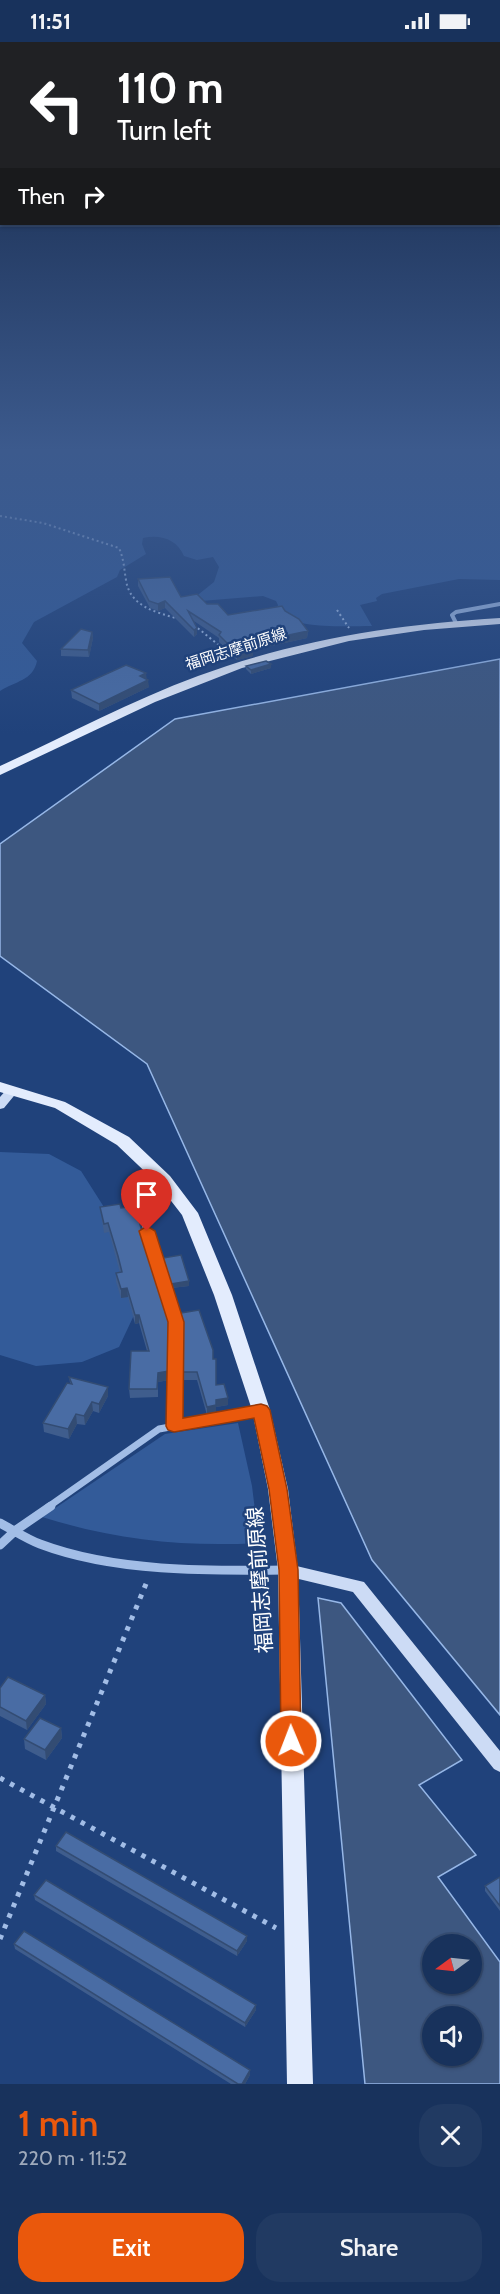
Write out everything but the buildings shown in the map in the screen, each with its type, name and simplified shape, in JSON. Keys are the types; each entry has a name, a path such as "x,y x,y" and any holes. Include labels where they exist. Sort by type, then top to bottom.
{"main road":[{"name":"福岡志摩前原線","path":"0,771 201,679 242,664 388,629 500,621"},
{"name":"福岡志摩前原線","path":"4,1094 60,1105 103,1128 139,1154 164,1180 190,1213 223,1295 261,1410 278,1489 288,1570 300,2084"}],"street":[{"path":"456,623 452,615 456,612 500,604"},
{"path":"140,1208 176,1322 174,1426"},
{"path":"0,1545 16,1530 159,1429 261,1410"},
{"path":"0,1522 39,1544 80,1556 212,1571 288,1570 358,1587 500,1764"}],"path":[{"path":"105,543 119,548 124,557 127,587 146,610 190,621 242,664"},
{"path":"337,610 355,636"},
{"path":"0,1939 153,1566"},
{"path":"0,1778 297,1940"}],"shaded area":[{"path":"0,543 142,543 146,554 120,570 117,577 34,622 22,643 37,661 35,668 23,680 0,691"},
{"path":"174,543 500,543 500,580 459,579 382,594 376,598 377,601 360,605 372,626 321,626 284,617 276,611 278,605 276,601 263,596 201,601 194,598 214,582 219,567 213,557 197,560 184,556"},
{"path":"500,659 500,1715 372,1560 147,1064 0,956 0,844 175,719"},
{"path":"0,1152 49,1154 81,1171 109,1215 135,1313 119,1347 82,1362 36,1366 0,1355"},
{"path":"238,1423 252,1486 259,1543 203,1544 149,1540 96,1531 42,1517 165,1434"},
{"path":"318,1598 341,1603 462,1760 419,1785 476,1855 438,1877 480,1934 422,1934 422,1994 482,1994 482,1937 500,1962 500,2084 365,2084"}],"route":[{"path":"147,1231 176,1322 174,1426 261,1410 278,1489 288,1570 291,1741"}]}
